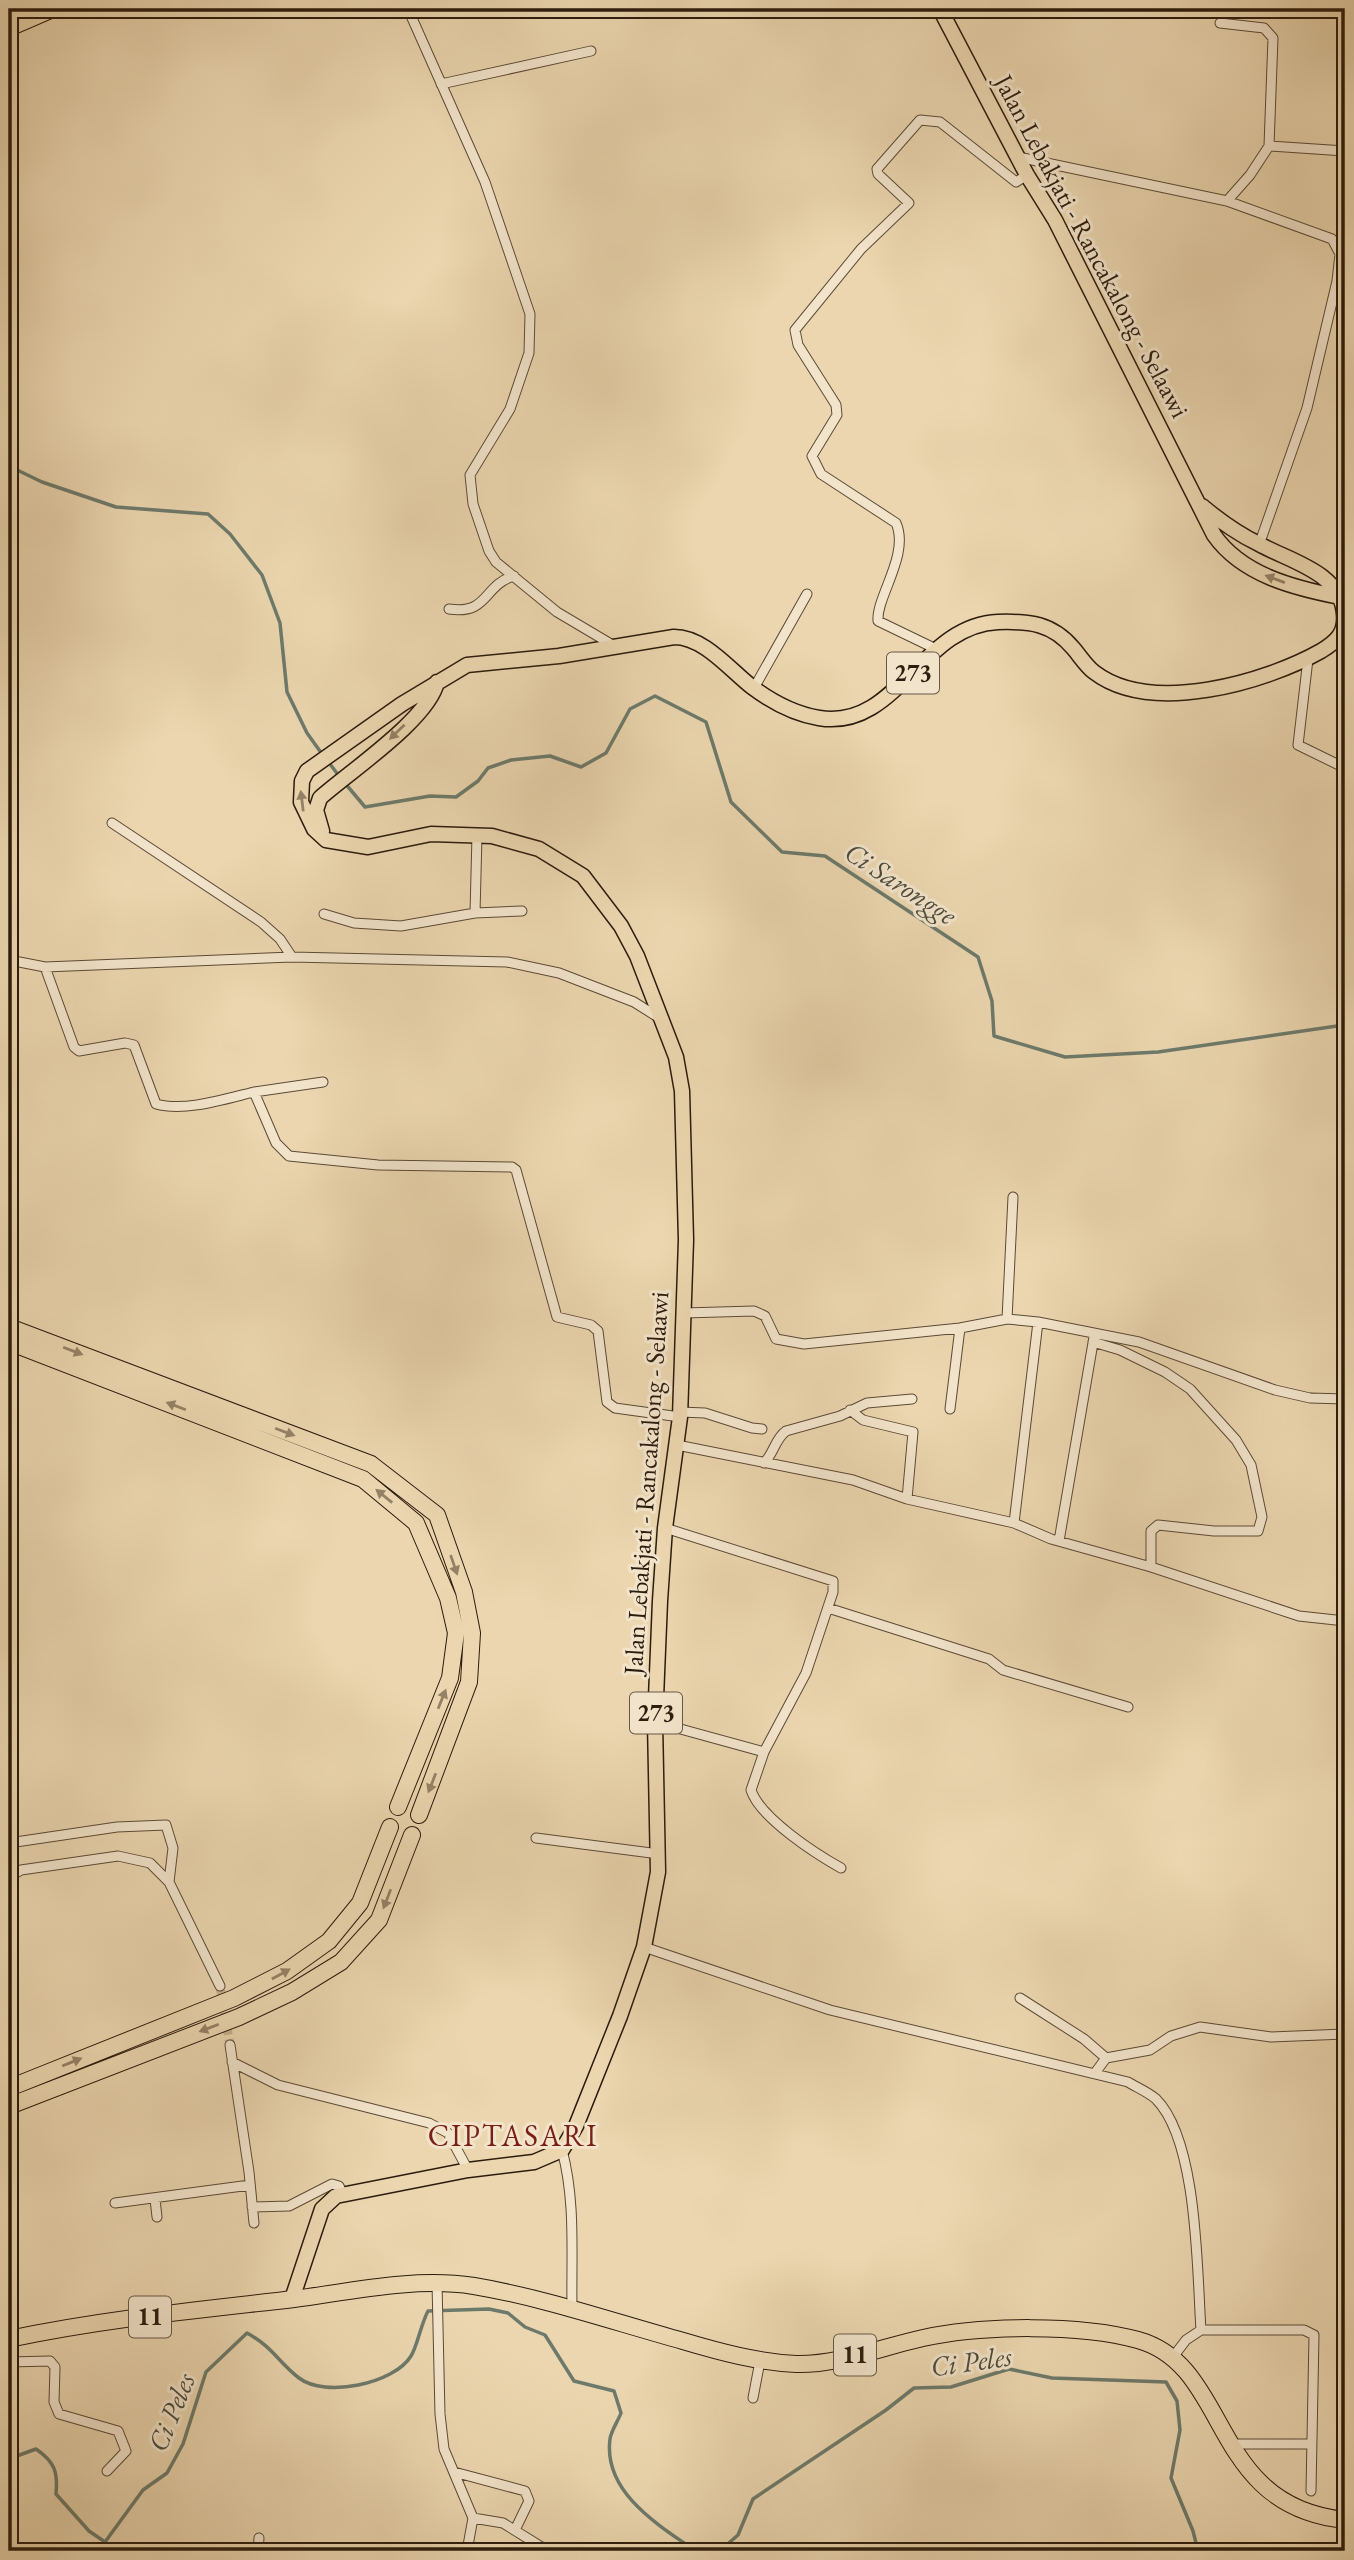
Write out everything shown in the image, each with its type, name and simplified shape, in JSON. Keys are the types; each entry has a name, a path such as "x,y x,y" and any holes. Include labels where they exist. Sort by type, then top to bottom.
{"highway":[{"path":"9,28 53,9"},
{"path":"9,1327 371,1464 437,1515 464,1592 472,1633 470,1682 419,1815"},
{"path":"9,1342 363,1479 416,1523 448,1598 456,1633 450,1678 398,1807"},
{"path":"9,2088 234,1998 287,1971 329,1941 360,1903 390,1827"},
{"path":"9,2106 239,2017 292,1992 341,1962 379,1920 412,1835"},
{"name":"11","path":"9,2339 182,2312 437,2283 488,2288 761,2361 819,2363 926,2337 976,2330 1111,2334 1148,2343 1172,2357 1195,2385 1258,2482 1280,2501 1309,2514 1345,2521"}],"main road":[{"name":"Jalan Lebakjati - Rancakalong - Selaawi","path":"940,9 1027,175 1055,220 1224,550 1241,563 1343,606"},
{"name":"Jalan Lebakjati - Rancakalong - Selaawi","path":"1202,506 1259,544 1324,578 1343,606"},
{"name":"273","path":"326,840 314,829 300,802 302,781 318,761 467,665 618,648 674,637 694,639 754,688 787,708 823,719 856,715 887,697 934,648 980,624 1033,623 1058,633 1094,672 1110,681 1139,691 1158,691 1232,685 1308,659 1338,640 1343,631 1343,606"},
{"name":"273","path":"326,840 316,810 320,798 423,706 433,696 437,682"},
{"name":"Jalan Lebakjati - Rancakalong - Selaawi","path":"326,840 368,847 431,834 477,835 509,839 555,856 583,876 632,945 676,1057 682,1091 686,1240 680,1415 665,1528 655,1723 659,1854 644,1947 596,2077 576,2126 562,2150"},
{"path":"292,2299 322,2209 330,2199 342,2193 468,2170 534,2162 562,2150"}],"street":[{"path":"408,9 485,182 530,314 529,353 510,409 470,475 473,504 489,551 496,562 557,612 618,648"},
{"path":"1220,23 1264,28 1273,38 1269,146 1250,175 1227,201"},
{"path":"441,84 591,51"},
{"path":"934,648 878,621 897,561 899,528 896,523 821,474 815,466 813,456 837,415 836,405 802,352 795,330 861,249 909,203 878,174 877,169 920,120 930,119 952,130 1016,182 1027,175"},
{"path":"1269,146 1345,151"},
{"path":"1018,157 1227,201 1332,239 1343,254 1307,408 1259,544"},
{"path":"449,609 471,610 480,604 500,580 514,576"},
{"path":"754,688 807,594"},
{"path":"1308,659 1298,745 1345,768"},
{"path":"111,823 261,922 280,939 292,957"},
{"path":"475,913 477,835"},
{"path":"324,914 354,923 390,926 475,913 522,911"},
{"path":"9,960 45,967 292,957 507,962 559,973 634,1002 662,1020"},
{"path":"45,967 74,1047 79,1051 125,1043 134,1045 156,1104 173,1106 323,1082"},
{"path":"254,1092 276,1143 289,1156 377,1164 512,1167 516,1170 557,1317 591,1325 598,1331 607,1402 615,1408 680,1415 705,1413 752,1429 762,1429"},
{"path":"1007,1319 1013,1197"},
{"path":"684,1313 754,1311 765,1316 776,1339 804,1344 960,1328 1007,1319 1038,1322 1120,1349 1165,1372 1190,1389 1236,1440 1251,1465 1262,1517 1261,1528 1253,1532 1158,1525 1151,1531 1151,1567"},
{"path":"1014,1523 1038,1322"},
{"path":"950,1409 960,1328"},
{"path":"1093,1339 1139,1342 1275,1390 1310,1398 1345,1399"},
{"path":"1059,1541 1093,1339"},
{"path":"1120,1349 1139,1342"},
{"path":"764,1463 772,1455 779,1436 786,1432 867,1403 912,1399"},
{"path":"850,1410 863,1420 913,1432 906,1499"},
{"path":"677,1445 853,1480 906,1499 1014,1523 1059,1541 1151,1567 1299,1615 1345,1621"},
{"path":"665,1528 831,1580 834,1589 806,1673 764,1752 752,1784 753,1796 803,1846 841,1868"},
{"path":"828,1608 989,1659 1003,1670 1128,1707"},
{"path":"655,1723 764,1752"},
{"path":"9,1843 162,1823 168,1827 173,1848 169,1882"},
{"path":"536,1838 659,1854"},
{"path":"9,1877 21,1870 118,1856 150,1863 169,1882 220,1986"},
{"path":"644,1947 830,2010 1128,2082 1156,2099 1176,2135 1194,2208 1201,2330"},
{"path":"1020,1998 1084,2039 1106,2058"},
{"path":"1095,2073 1106,2058 1150,2050 1171,2036 1200,2028 1271,2037 1345,2034"},
{"path":"230,2045 254,2223"},
{"path":"232,2062 278,2085 429,2123 448,2133 468,2170"},
{"path":"562,2150 570,2178 572,2310"},
{"path":"252,2207 289,2206 332,2184 339,2186 342,2193"},
{"path":"115,2203 250,2185"},
{"path":"155,2199 157,2217"},
{"path":"437,2283 440,2414 444,2449 473,2518 467,2551"},
{"path":"1172,2357 1186,2340 1201,2330 1304,2330 1314,2335 1311,2491"},
{"path":"9,2361 50,2361 55,2367 54,2402 59,2414 118,2431 127,2451 107,2471"},
{"path":"754,2398 761,2361"},
{"path":"1231,2444 1312,2444"},
{"path":"454,2472 524,2491 529,2501 515,2530"},
{"path":"473,2518 503,2523 548,2551"},
{"path":"258,2551 259,2538"}],"waterway":[{"name":"Ci Sarongge","path":"9,466 42,482 116,507 208,514 230,534 262,575 280,623 287,692 307,733 322,754"},
{"name":"Ci Sarongge","path":"344,782 365,807 430,796 456,797 478,781 488,768 511,760 550,756 581,767 606,753 630,709 655,696 706,722 731,802 782,852 825,856 978,957 992,1001 994,1036 1065,1057 1158,1052 1337,1026 1345,1035"},
{"name":"Ci Sarongge","path":"327,760 339,776"},
{"name":"Ci Peles","path":"9,2463 14,2457 36,2449 54,2468 56,2494 89,2531 105,2542 143,2490 167,2473 183,2444 206,2372 247,2333 264,2344 299,2378 311,2384 341,2387 375,2381 402,2366 413,2352 428,2311 489,2309 508,2313 525,2327 545,2335 574,2381 614,2391 621,2413 610,2439 610,2458 615,2475 636,2505 696,2551"},
{"name":"Ci Peles","path":"709,2551 722,2549 738,2535 753,2499 886,2410 914,2388 951,2387 1009,2369 1052,2378 1166,2382 1177,2401 1180,2430 1171,2478 1193,2531 1198,2551"}],"tunnel":[{"path":"220,1986 230,2045"}],"district":[{"name":"CIPTASARI","path":"513,2136"}]}
